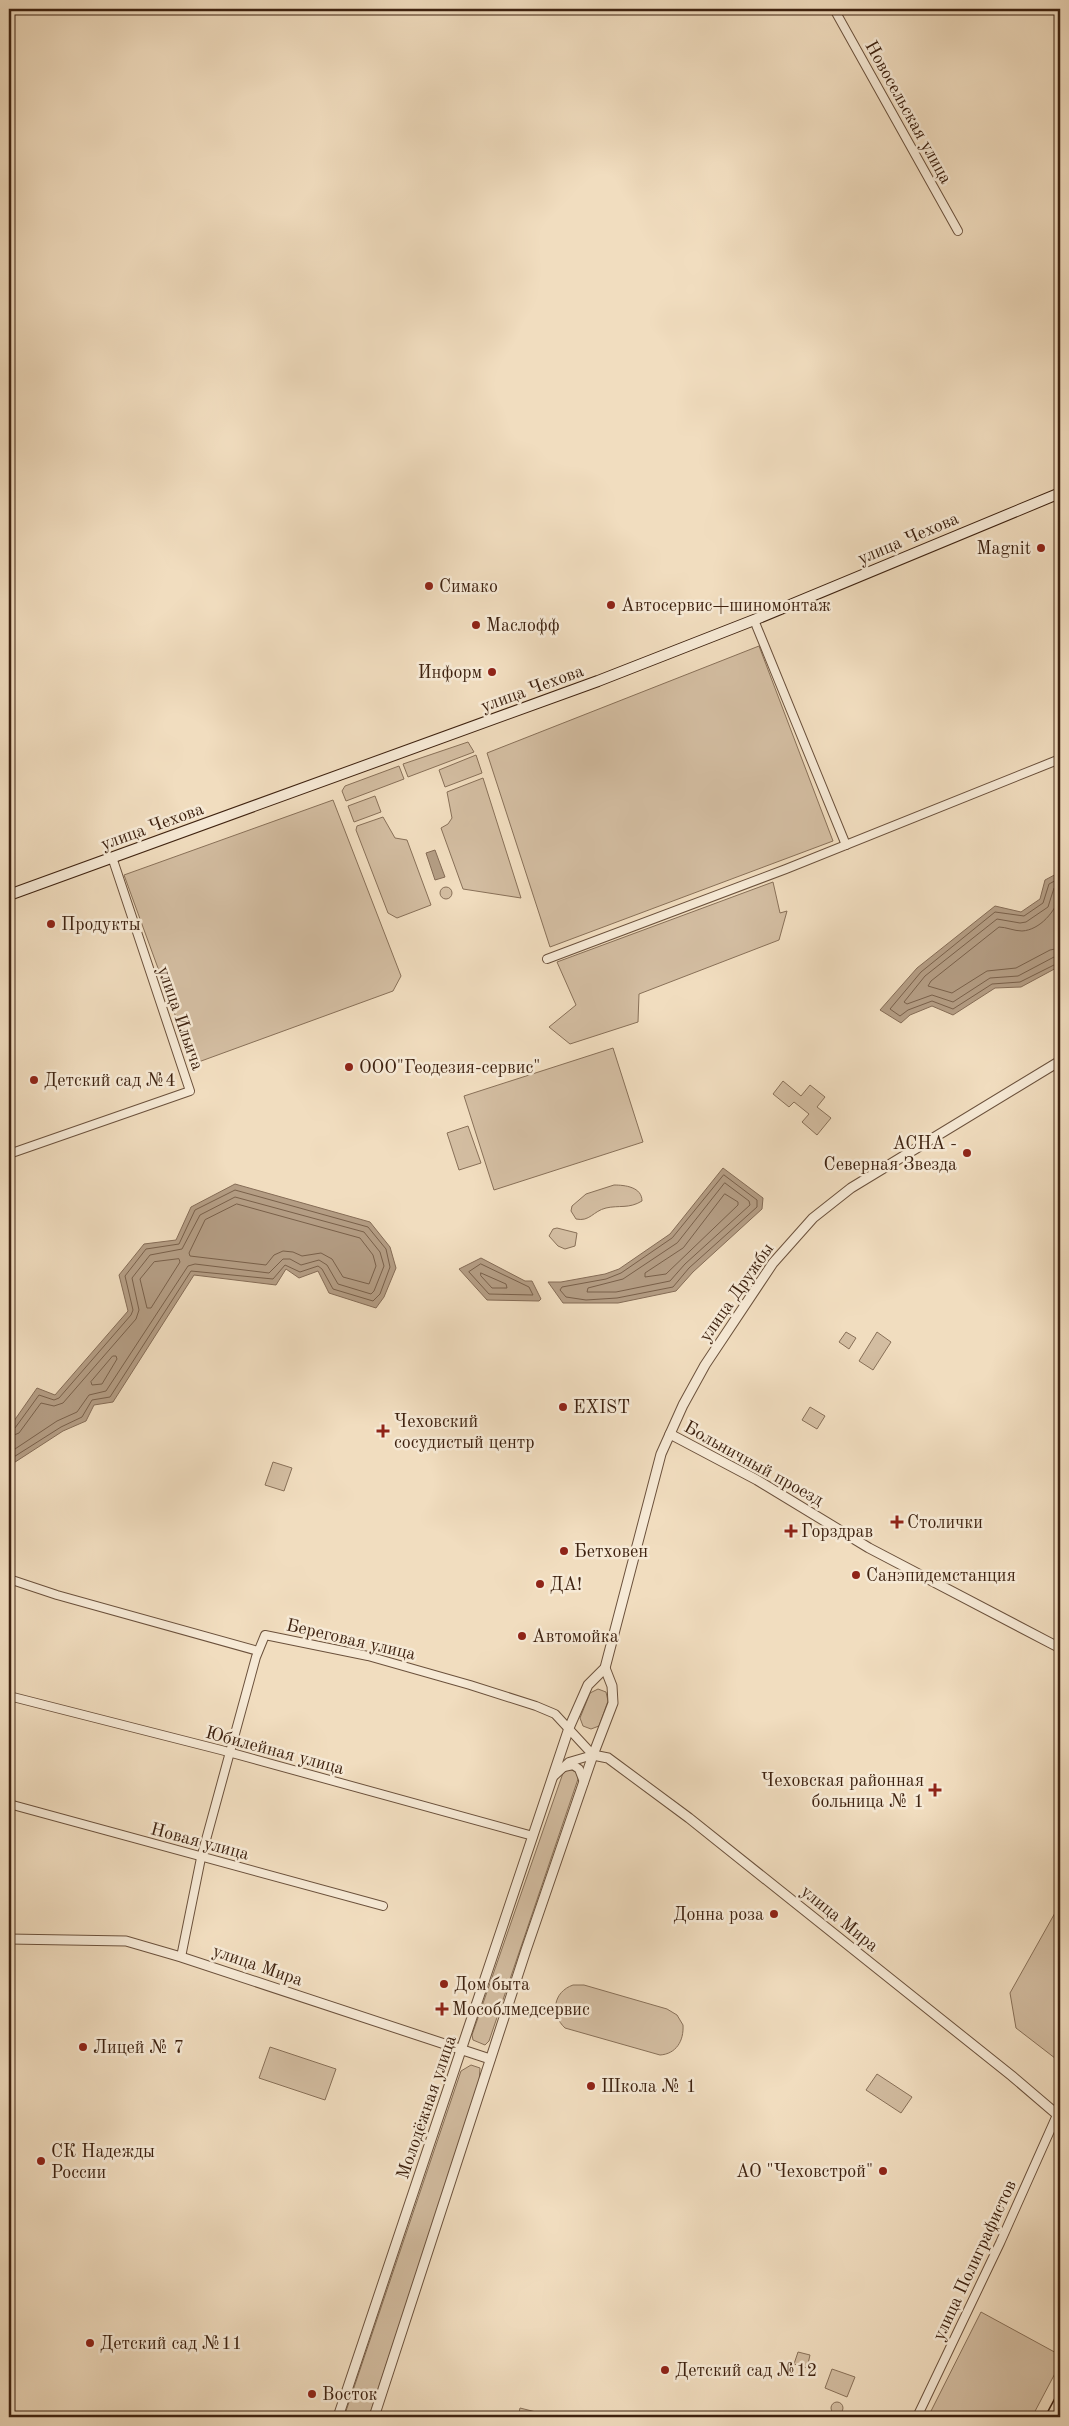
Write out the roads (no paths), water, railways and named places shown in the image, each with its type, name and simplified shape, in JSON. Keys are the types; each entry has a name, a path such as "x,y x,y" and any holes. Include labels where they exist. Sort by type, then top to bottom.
{"main road":[{"name":"улица Чехова","path":"9,895 523,709 754,620 1060,493"},
{"path":"1052,2417 1060,2402"}],"street":[{"name":"Новосельская улица","path":"834,9 958,231"},
{"path":"754,620 846,844"},
{"path":"547,959 764,878 1060,758"},
{"name":"улица Ильича","path":"9,1154 190,1091 112,857"},
{"name":"улица Дружбы","path":"569,1728 588,1685 605,1668 661,1454 705,1365 773,1263 813,1218 874,1173 1060,1061"},
{"name":"Больничный проезд","path":"670,1434 757,1480 869,1548 1060,1648"},
{"path":"9,1579 56,1595 258,1651 201,1858 181,1957"},
{"name":"Береговая улица","path":"258,1651 265,1635 368,1656 470,1684 555,1714 593,1755"},
{"path":"374,2417 490,2059 593,1755 613,1703 612,1686 605,1668"},
{"name":"Юбилейная улица","path":"9,1696 230,1753 533,1836"},
{"name":"Молодёжная улица","path":"338,2417 463,2050 569,1728"},
{"name":"Молодёжная улица","path":"552,1778 569,1762 593,1755"},
{"name":"улица Мира","path":"593,1755 608,1758 689,1818 1012,2076 1059,2116"},
{"path":"560,1769 573,1765 579,1769 584,1782"},
{"name":"Новая улица","path":"9,1804 201,1858 383,1906"},
{"name":"улица Мира","path":"9,1938 126,1941 181,1957 490,2059"},
{"name":"улица Полиграфистов","path":"917,2417 1059,2116"}],"water":[{"path":"435,850 445,877 435,880 426,853"},
{"path":"1060,872 1060,966 1021,987 995,988 953,1015 932,1006 910,1015 901,1023 880,1010 917,968 995,906 1021,912 1040,899 1045,880"},
{"path":"723,1168 763,1198 762,1209 693,1272 676,1291 618,1303 563,1303 548,1282 561,1282 605,1274 619,1269 670,1234"},
{"path":"235,1184 370,1222 390,1247 396,1268 384,1297 376,1308 329,1293 318,1271 299,1278 286,1269 276,1285 194,1275 113,1402 94,1405 86,1421 63,1431 9,1466 9,1428 37,1388 55,1395 128,1311 119,1275 144,1244 176,1240 191,1207"},
{"path":"481,1258 525,1281 532,1281 541,1299 539,1301 487,1300 459,1269"}],"place":[{"name":"Magnit","path":"1041,548"},
{"name":"Симако","path":"429,586"},
{"name":"Автосервис+шиномонтаж","path":"611,605"},
{"name":"Маслофф","path":"476,625"},
{"name":"Информ","path":"492,672"},
{"name":"Продукты","path":"51,924"},
{"name":"ООО\"Геодезия-сервис\"","path":"349,1067"},
{"name":"Детский сад №4","path":"34,1080"},
{"name":"АСНА - Северная Звезда","path":"967,1153"},
{"name":"EXIST","path":"563,1407"},
{"name":"Чеховский сосудистый центр","path":"383,1431"},
{"name":"Столички","path":"897,1522"},
{"name":"Горздрав","path":"791,1531"},
{"name":"Бетховен","path":"564,1551"},
{"name":"Санэпидемстанция","path":"856,1575"},
{"name":"ДА!","path":"540,1584"},
{"name":"Автомойка","path":"522,1636"},
{"name":"Чеховская районная больница № 1","path":"935,1790"},
{"name":"Донна роза","path":"774,1914"},
{"name":"Дом быта","path":"444,1984"},
{"name":"Мособлмедсервис","path":"442,2009"},
{"name":"Лицей № 7","path":"83,2047"},
{"name":"Школа № 1","path":"591,2086"},
{"name":"СК Надежды России","path":"41,2161"},
{"name":"АО \"Чеховстрой\"","path":"883,2171"},
{"name":"Детский сад №11","path":"90,2343"},
{"name":"Детский сад №12","path":"665,2370"},
{"name":"Восток","path":"312,2394"}]}
